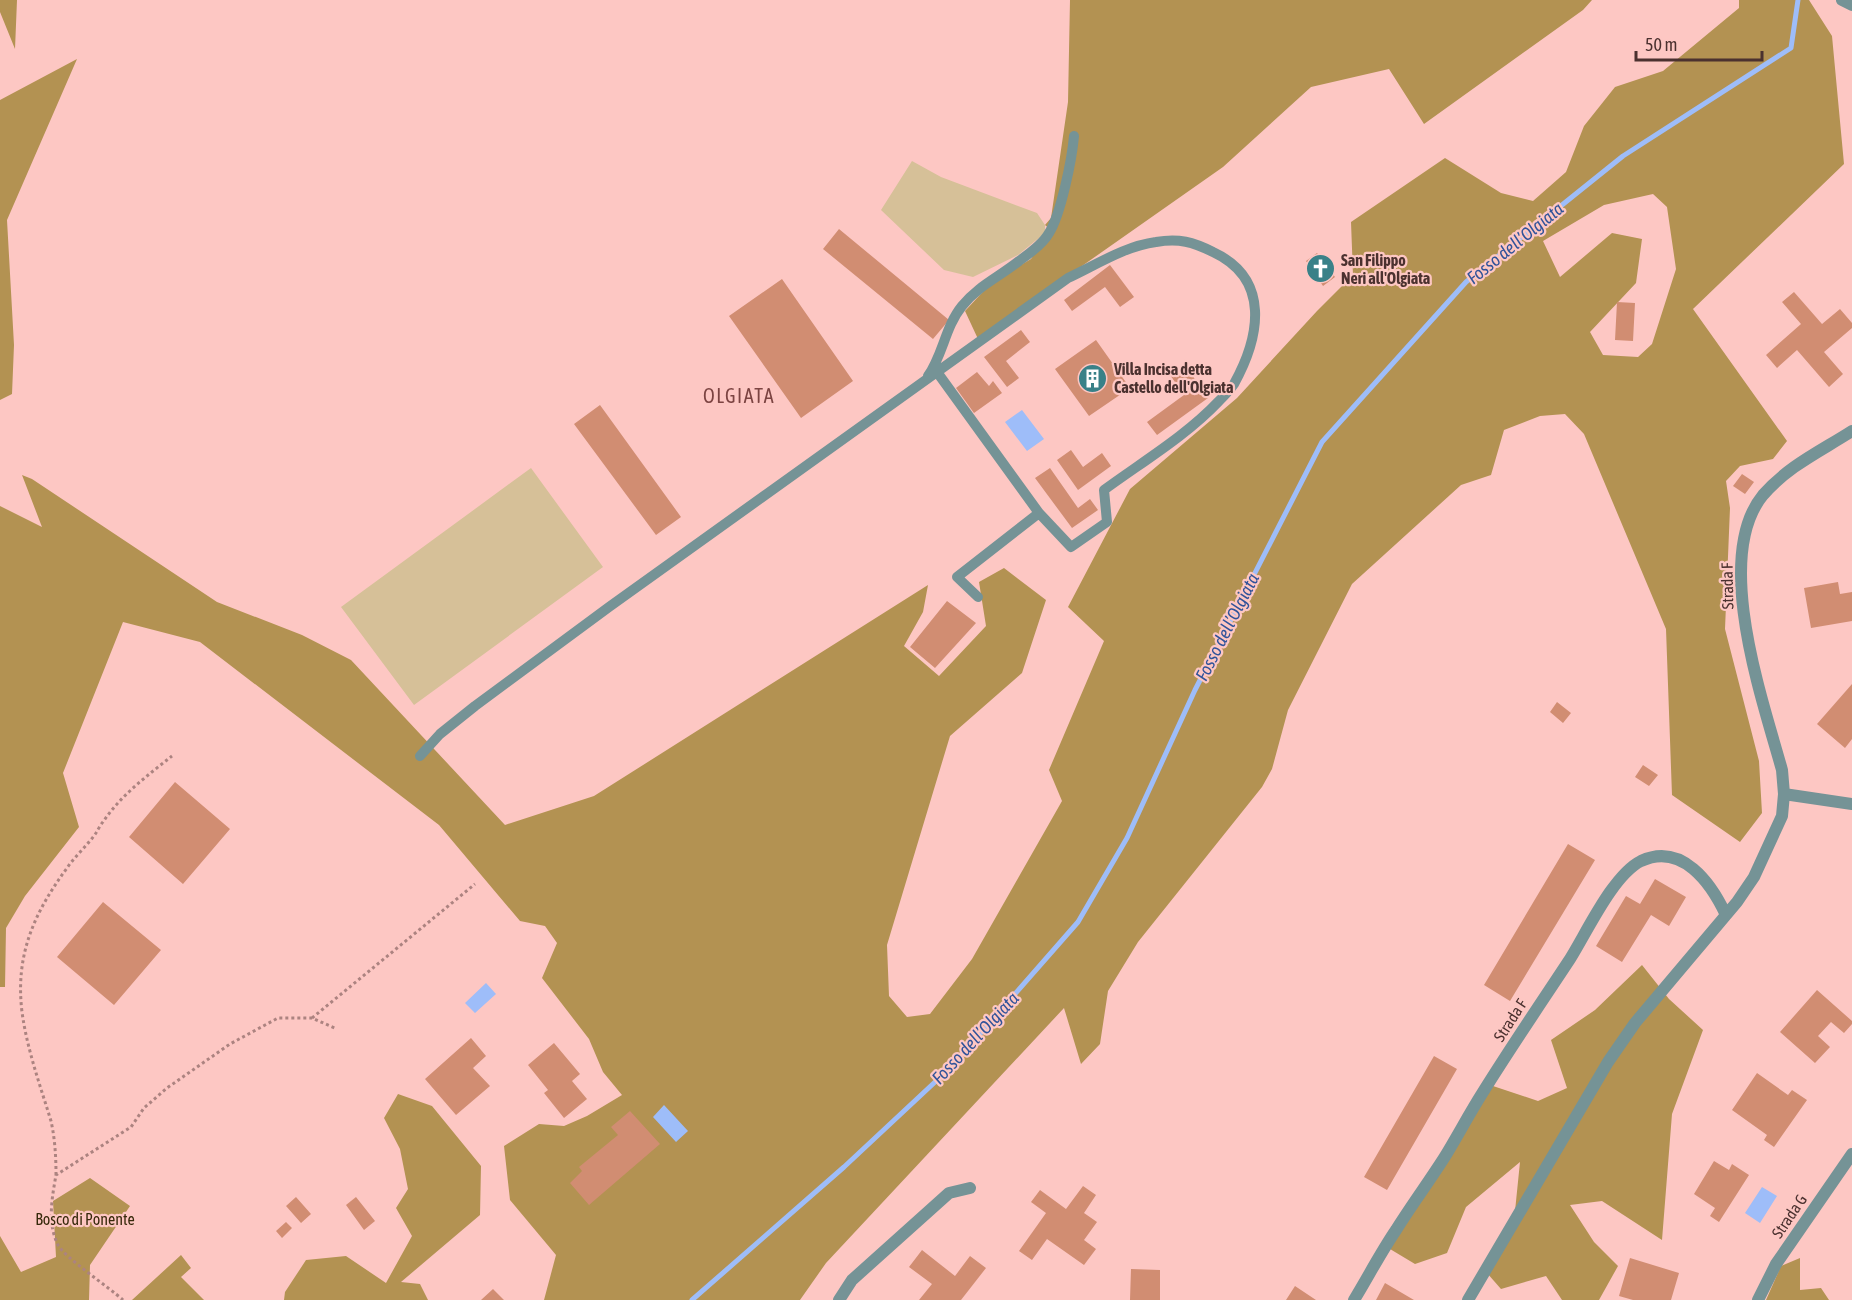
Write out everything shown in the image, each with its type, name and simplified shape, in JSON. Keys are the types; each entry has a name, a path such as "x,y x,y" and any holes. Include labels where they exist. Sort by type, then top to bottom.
{"street":[{"path":"1842,0 1852,5"},
{"name":"Strada F","path":"1468,1300 1608,1062 1641,1014 1726,915 1754,877 1780,822 1784,794 1782,770 1744,619 1741,586 1744,544 1757,504 1769,489 1797,464 1852,431"},
{"path":"1784,794 1852,804"},
{"name":"Strada F","path":"1354,1300 1395,1231 1444,1158 1483,1091 1620,878 1631,867 1644,860 1660,857 1680,860 1692,867 1709,885 1726,915"},
{"name":"Strada G","path":"1758,1300 1776,1264 1852,1154"},
{"path":"839,1300 852,1280 950,1193 970,1188"}],"lane":[{"path":"924,381 935,366 947,333 960,309 974,291 1018,262 1049,235 1057,215 1074,136"},
{"path":"420,756 440,734 475,706 609,607 1068,278 1124,251 1156,242 1191,241 1228,259 1247,278 1256,302 1252,342 1233,386 1208,412 1104,490 1107,522 1071,547 1039,513 937,372"},
{"path":"978,597 957,577 1039,513"}],"path":[{"path":"123,1300 58,1247 52,1226 50,1203 56,1175 56,1151 51,1123 39,1090 22,1011 24,949 35,919 68,867 96,834 103,821 150,774 172,756"},
{"path":"312,1018 475,884"},
{"path":"56,1175 131,1127 144,1108 167,1088 230,1044 278,1018 312,1018 337,1029"}],"shaded area":[{"path":"912,161 941,177 1037,213 1045,225 1045,233 1018,255 973,277 944,270 881,210"},
{"path":"531,468 603,567 414,705 341,607"}],"green space":[{"path":"0,0 17,0 15,49 0,12"},
{"path":"1070,0 1592,0 1583,10 1424,124 1389,69 1311,87 1223,167 978,339 965,311 993,281 1031,259 1051,230 1045,225 1051,218 1068,102"},
{"path":"1739,0 1809,0 1832,36 1844,164 1693,309 1787,441 1773,459 1740,466 1726,481 1730,508 1725,629 1759,761 1762,813 1740,842 1672,795 1666,629 1584,434 1565,414 1540,416 1504,430 1491,475 1461,485 1352,584 1288,710 1272,769 1262,787 1138,942 1108,991 1100,1044 1081,1064 1064,1008 826,1263 800,1300 544,1300 556,1255 510,1200 504,1146 539,1124 564,1126 587,1116 622,1095 603,1072 589,1039 542,978 557,943 545,926 520,921 439,825 200,642 123,622 63,773 79,827 25,896 6,928 5,987 0,987 0,506 42,527 22,475 32,479 217,602 302,635 351,660 505,825 594,796 928,585 923,612 904,646 939,676 986,626 979,582 1004,568 1046,600 1022,673 950,736 887,945 889,996 907,1017 930,1014 972,959 1062,801 1049,770 1104,641 1068,607 1130,489 1237,398 1353,275 1351,222 1445,158 1501,193 1533,201 1566,172 1584,126 1615,87 1663,71 1739,8","holes":["1653,194 1667,207 1676,269 1652,344 1638,357 1603,355 1590,332 1636,283 1642,239 1612,233 1560,277 1543,241 1604,205"]},
{"path":"77,59 7,220 14,345 12,394 0,400 0,100"},
{"path":"1642,965 1669,999 1703,1030 1672,1114 1662,1240 1602,1201 1570,1205 1594,1242 1618,1266 1599,1300 1562,1300 1546,1276 1501,1289 1487,1273 1514,1221 1520,1162 1466,1207 1447,1253 1415,1264 1385,1246 1493,1086 1538,1101 1567,1088 1551,1040 1595,1010"},
{"path":"398,1094 432,1106 481,1166 480,1215 401,1282 420,1284 428,1300 284,1300 285,1292 306,1260 346,1256 386,1283 412,1236 396,1208 408,1189 400,1149 384,1118"},
{"name":"Bosco di Ponente","path":"90,1178 130,1206 90,1265 89,1300 0,1300 0,1236 21,1272 56,1257 53,1201"},
{"path":"181,1255 191,1268 181,1277 204,1300 132,1300"},
{"path":"1800,1258 1800,1290 1821,1288 1829,1300 1766,1300 1781,1266"}],"water":[{"path":"1022,410 1044,439 1027,451 1005,422"},
{"path":"486,983 496,994 475,1013 465,1003"},
{"path":"664,1105 688,1131 676,1142 653,1117"},
{"path":"1762,1187 1777,1196 1760,1223 1745,1213"}],"building":[{"path":"839,229 949,320 933,339 823,249"},
{"name":"San Filippo Neri all'Olgiata","path":"1317,253 1335,277 1323,286 1306,261"},
{"path":"1110,265 1134,297 1120,307 1105,287 1072,311 1064,300"},
{"path":"782,279 853,381 801,418 729,316"},
{"path":"1794,292 1822,324 1840,309 1852,323 1852,328 1824,352 1843,374 1829,387 1797,350 1777,368 1766,355 1801,324 1782,302"},
{"path":"1617,302 1635,303 1633,341 1615,340"},
{"path":"1021,330 1030,342 1006,361 1019,378 1007,387 984,357"},
{"name":"Villa Incisa detta Castello dell'Olgiata","path":"1096,340 1130,388 1089,416 1055,369"},
{"path":"1185,365 1208,398 1157,435 1147,422 1184,395 1170,375"},
{"path":"977,372 989,386 993,381 1002,393 974,413 956,388"},
{"path":"600,405 681,517 656,535 574,424"},
{"path":"1071,450 1083,467 1102,453 1111,466 1078,490 1057,460"},
{"path":"1050,468 1078,508 1090,499 1098,510 1072,528 1035,478"},
{"path":"1742,474 1754,482 1745,494 1733,486"},
{"path":"1838,582 1840,594 1852,592 1852,621 1811,628 1804,588"},
{"path":"947,601 976,623 935,668 910,647"},
{"path":"1852,684 1852,739 1845,748 1817,724"},
{"path":"1557,702 1571,713 1563,723 1550,712"},
{"path":"1643,765 1658,775 1649,786 1635,777"},
{"path":"175,782 230,829 183,884 129,837"},
{"path":"1568,844 1595,860 1510,1001 1484,985"},
{"path":"1655,879 1686,897 1669,926 1651,915 1622,962 1596,946 1626,896 1640,904"},
{"path":"103,902 161,950 114,1005 57,957"},
{"path":"1817,990 1852,1021 1852,1024 1844,1033 1831,1022 1818,1036 1830,1047 1815,1063 1780,1032"},
{"path":"471,1038 486,1056 473,1068 490,1086 456,1115 425,1079"},
{"path":"554,1043 580,1074 572,1081 587,1099 564,1118 544,1093 548,1090 528,1065"},
{"path":"1434,1056 1457,1069 1387,1190 1364,1177"},
{"path":"1757,1073 1788,1095 1792,1090 1807,1100 1774,1147 1764,1140 1767,1135 1732,1110"},
{"path":"630,1111 660,1144 589,1205 570,1183 582,1171 579,1167 618,1135 611,1127"},
{"path":"1714,1161 1729,1170 1732,1164 1749,1175 1719,1222 1710,1216 1715,1208 1694,1194"},
{"path":"1083,1186 1096,1195 1084,1213 1097,1222 1084,1240 1096,1249 1084,1265 1047,1239 1032,1260 1019,1251 1046,1213 1031,1202 1040,1190 1066,1209"},
{"path":"296,1197 311,1214 301,1223 286,1206"},
{"path":"356,1197 375,1221 364,1230 346,1205"},
{"path":"286,1222 292,1228 282,1238 276,1231"},
{"path":"922,1250 955,1276 970,1256 986,1268 961,1300 919,1300 932,1284 909,1267"},
{"path":"1630,1258 1679,1273 1671,1300 1633,1300 1619,1296"},
{"path":"1131,1269 1160,1270 1160,1300 1130,1300"},
{"path":"1385,1283 1414,1300 1376,1300"},
{"path":"1295,1286 1316,1300 1286,1300"},
{"path":"493,1289 504,1300 481,1300"}],"waterway":[{"name":"Fosso dell’Olgiata","path":"692,1300 844,1167 950,1068 1078,922 1127,838 1195,690 1322,442 1466,282 1623,156 1791,48 1798,0"}],"place":[{"name":"San Filippo Neri all'Olgiata","path":"1320,269"},
{"name":"Villa Incisa detta Castello dell'Olgiata","path":"1093,378"}],"district":[{"name":"OLGIATA","path":"739,395"}]}
